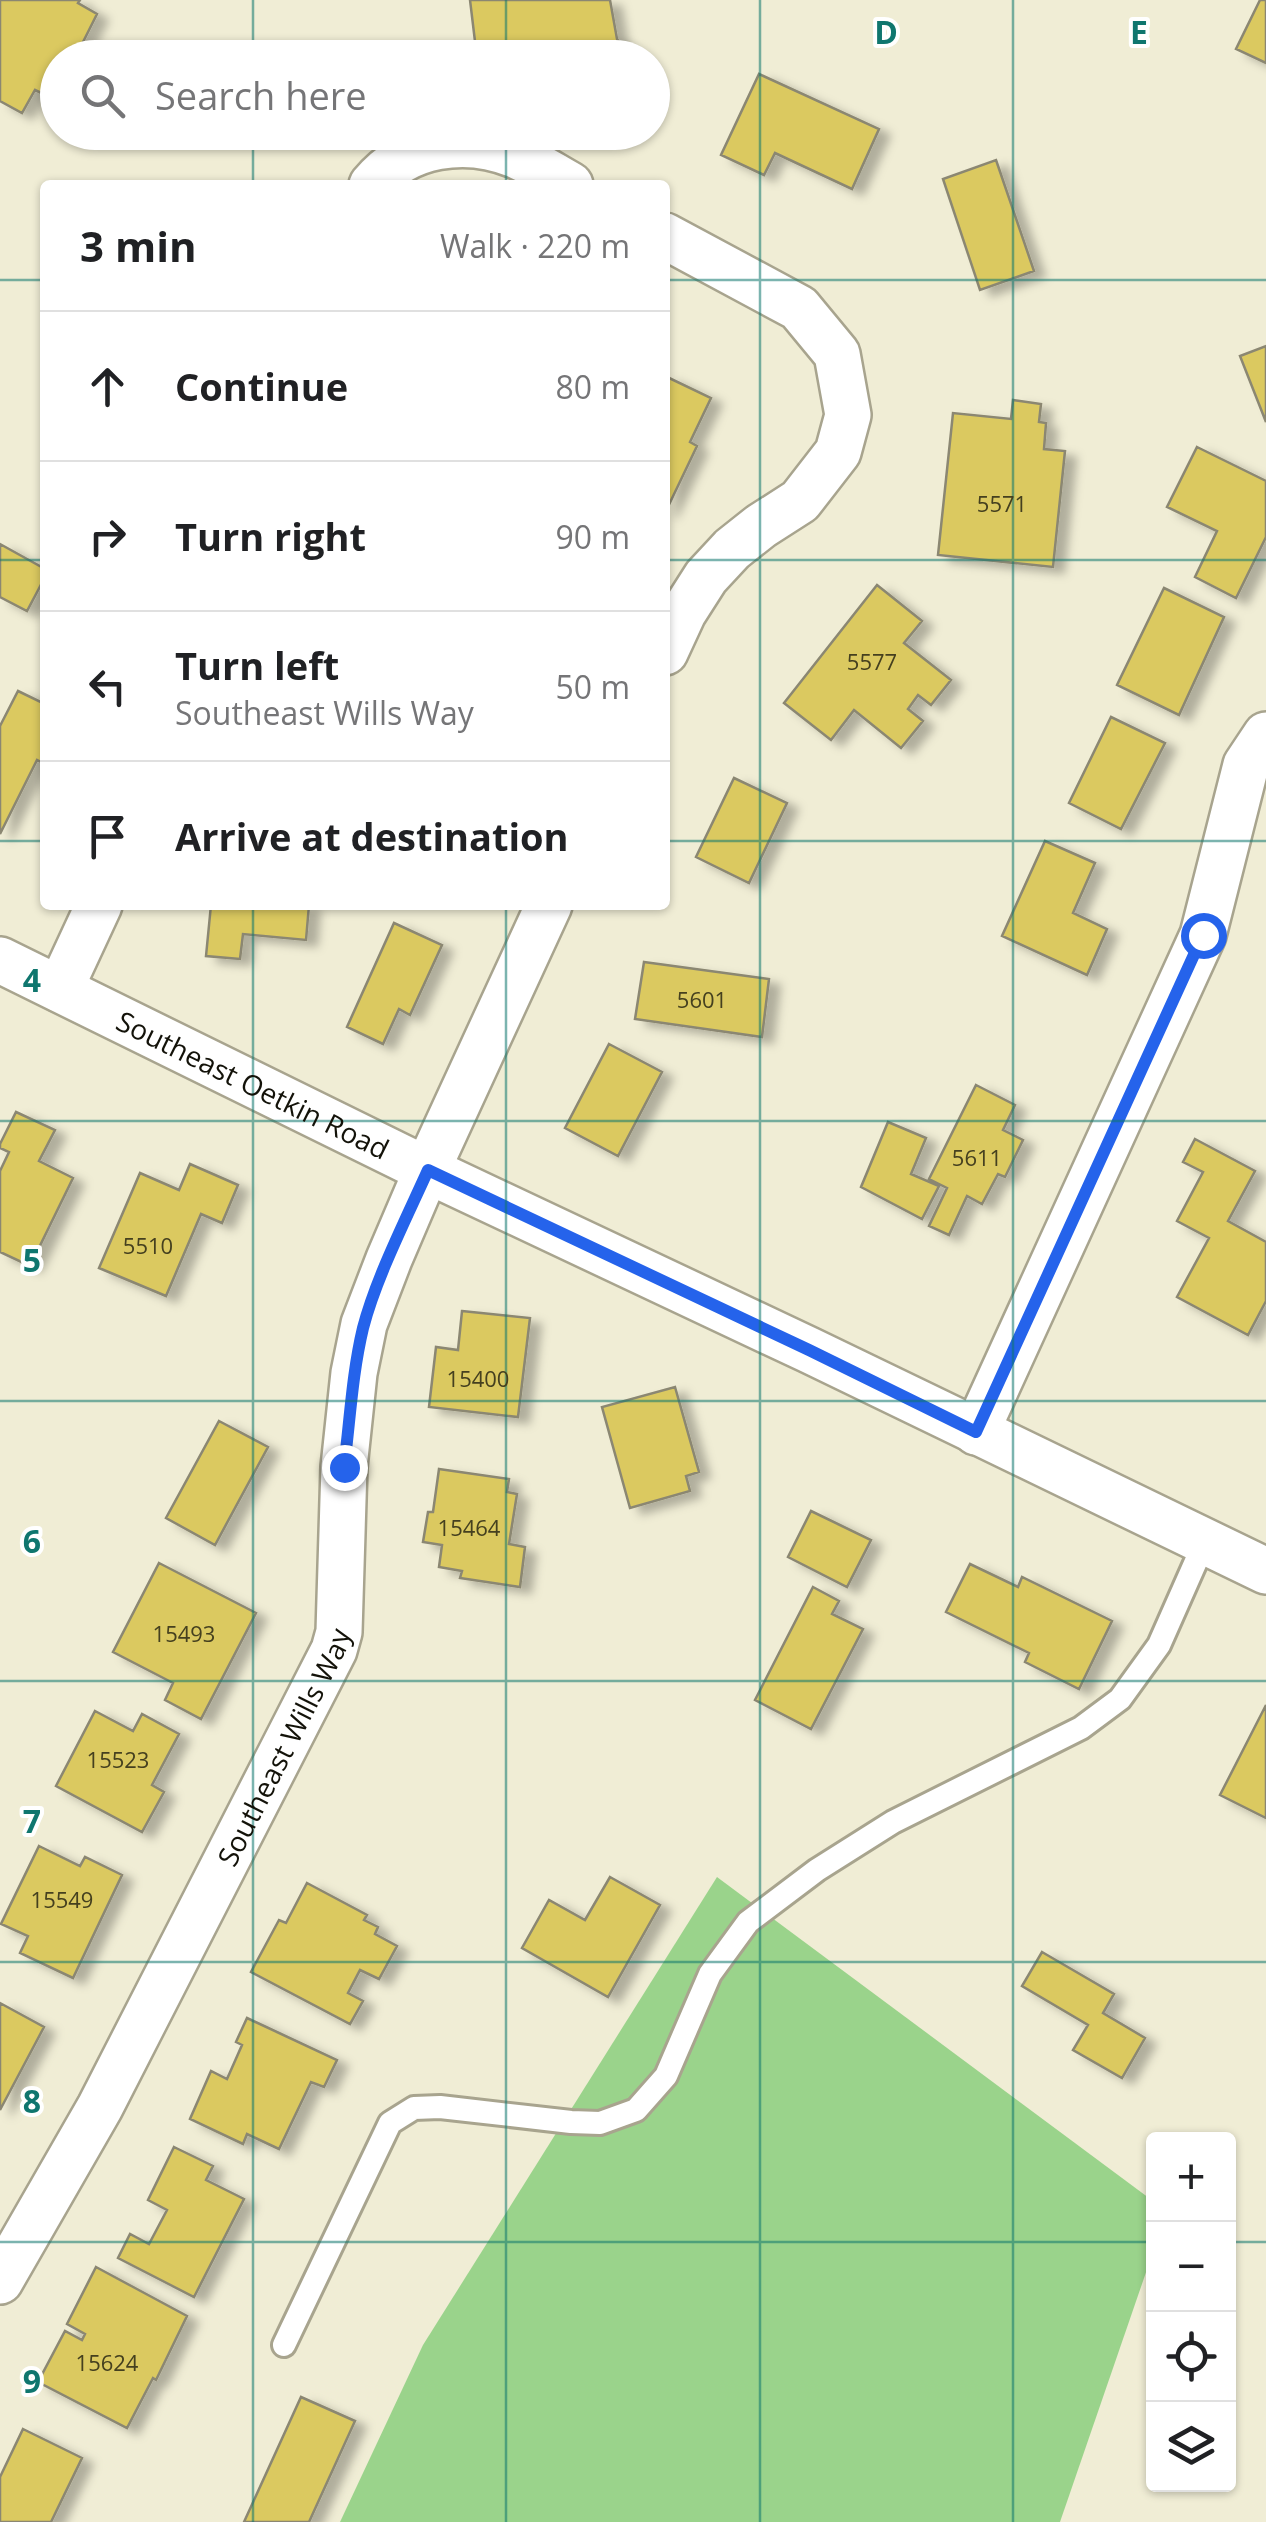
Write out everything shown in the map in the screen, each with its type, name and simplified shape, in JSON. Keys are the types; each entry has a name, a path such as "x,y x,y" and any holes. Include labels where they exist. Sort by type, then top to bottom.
{"street":[{"path":"376,180 384,171 421,150"},
{"path":"498,150 514,154 561,180"},
{"path":"670,239 798,308 837,354 848,416 838,452 800,500 732,549 706,577 670,641"},
{"path":"976,1432 1203,935 1246,766 1266,736"},
{"path":"60,989 98,910"},
{"name":"Southeast Wills Way","path":"0,2281 100,2107 334,1650 339,1632 344,1467 354,1372 364,1324 428,1170 547,910"},
{"name":"Southeast Oetkin Road","path":"0,960 428,1170 1266,1571"}],"lane":[{"path":"284,2345 390,2123 414,2108 440,2107 600,2124 636,2110 666,2076 710,1974 748,1922 817,1870 893,1822 1081,1728 1120,1699 1159,1645 1204,1542"}],"green space":[{"path":"717,1877 1146,2196 1146,2272 1060,2522 340,2522 423,2345"}],"building":[{"path":"0,0 80,0 78,3 97,14 84,40 40,40 40,92 35,90 22,113 0,101"},
{"path":"470,0 610,0 618,40 475,40"},
{"path":"1260,0 1266,0 1266,63 1236,49"},
{"path":"759,74 879,129 852,189 775,153 764,175 721,155"},
{"path":"996,160 1034,271 980,290 943,179"},
{"path":"1266,346 1266,422 1240,356"},
{"path":"670,378 711,398 690,442 697,446 670,503"},
{"path":"1013,400 1041,404 1039,422 1046,423 1044,449 1065,451 1053,567 938,555 953,413 1011,419"},
{"path":"1197,447 1266,481 1266,537 1236,598 1195,577 1217,531 1167,507"},
{"path":"0,544 40,566 40,586 27,611 0,597"},
{"path":"877,585 922,621 904,643 951,680 931,705 918,695 908,709 923,721 901,748 854,710 831,740 784,703"},
{"path":"1164,588 1224,617 1179,715 1117,685"},
{"path":"18,691 40,702 40,762 37,760 0,834 0,726"},
{"path":"1111,717 1165,743 1121,829 1069,803"},
{"path":"734,778 787,803 749,883 696,857"},
{"path":"1045,841 1095,863 1073,913 1107,929 1087,975 1002,936"},
{"path":"211,910 309,910 306,940 243,934 240,959 206,956"},
{"path":"394,923 442,945 410,1015 399,1009 383,1044 347,1027"},
{"path":"644,962 769,979 762,1037 635,1019"},
{"path":"609,1044 662,1072 618,1156 565,1128"},
{"path":"976,1085 1015,1105 1003,1130 1023,1140 1005,1177 998,1174 982,1204 967,1196 949,1235 929,1226 947,1188 929,1179"},
{"path":"16,1112 55,1130 39,1161 73,1178 30,1266 0,1252 0,1171 9,1152 0,1144"},
{"path":"888,1122 926,1138 911,1174 939,1186 922,1219 861,1187"},
{"path":"1195,1139 1255,1171 1228,1221 1266,1242 1266,1301 1248,1335 1177,1297 1209,1238 1177,1221 1203,1172 1183,1162"},
{"path":"190,1164 238,1185 222,1223 201,1214 166,1296 99,1268 140,1173 179,1190"},
{"path":"462,1311 530,1318 518,1417 429,1407 436,1347 458,1350"},
{"path":"675,1387 699,1472 686,1476 690,1491 630,1508 602,1407"},
{"path":"219,1421 268,1447 215,1545 166,1518"},
{"path":"439,1469 509,1479 507,1492 517,1494 509,1544 525,1547 520,1587 460,1578 462,1571 439,1567 442,1545 423,1542 428,1512 433,1512"},
{"path":"811,1511 871,1540 847,1587 788,1557"},
{"path":"159,1563 256,1613 201,1719 165,1700 173,1683 113,1652"},
{"path":"970,1564 1018,1587 1022,1577 1112,1621 1079,1689 1025,1662 1029,1653 946,1612"},
{"path":"813,1587 839,1601 832,1614 863,1629 811,1729 755,1700"},
{"path":"1266,1705 1266,1818 1220,1795"},
{"path":"95,1711 133,1731 142,1714 179,1734 152,1785 164,1792 142,1832 56,1786"},
{"path":"39,1846 80,1866 85,1857 122,1875 73,1978 20,1953 28,1936 1,1924"},
{"path":"610,1877 660,1905 608,1997 522,1948 549,1900 585,1920"},
{"path":"307,1883 367,1915 364,1920 378,1927 375,1934 397,1946 379,1979 360,1970 348,1993 363,2001 350,2024 251,1972 279,1920 286,1923"},
{"path":"1042,1952 1114,1994 1103,2013 1145,2038 1122,2078 1073,2050 1088,2025 1022,1986"},
{"path":"0,2003 44,2027 0,2110"},
{"path":"247,2018 337,2060 324,2087 311,2082 279,2149 247,2134 243,2144 190,2119 211,2071 227,2079 242,2045 236,2042"},
{"path":"174,2147 213,2166 206,2180 244,2199 194,2297 118,2258 130,2234 149,2244 167,2210 148,2200"},
{"path":"96,2267 187,2316 127,2428 38,2382 65,2331 82,2340 85,2334 67,2324"},
{"path":"301,2397 355,2421 309,2522 244,2522"},
{"path":"23,2429 82,2458 51,2522 0,2522 0,2477"}],"route":[{"path":"344,1467 354,1372 364,1324 428,1170 976,1432 1203,935"}]}
